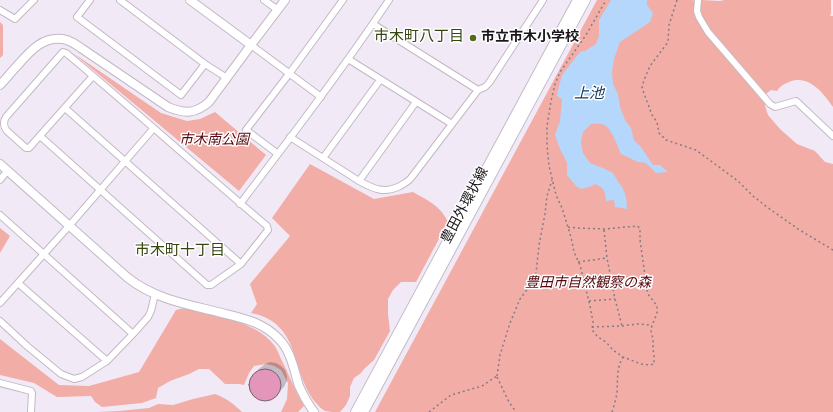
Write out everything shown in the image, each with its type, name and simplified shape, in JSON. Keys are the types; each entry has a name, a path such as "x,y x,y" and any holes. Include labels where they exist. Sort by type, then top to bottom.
{"street":[{"path":"0,10 15,19 34,0"},
{"path":"90,0 77,16 182,95 205,64"},
{"path":"120,0 205,64 227,78"},
{"path":"190,0 321,96"},
{"path":"264,0 278,10"},
{"path":"0,85 30,50 40,43 62,39 72,42 168,107 182,112 196,110 210,102 285,0"},
{"path":"278,154 246,130 343,0"},
{"path":"240,204 348,60 389,0"},
{"path":"290,137 359,181 374,188 389,190 407,182 478,90 485,87 489,83 543,0"},
{"name":"豊田外環状線","path":"355,412 577,0"},
{"name":"豊田外環状線","path":"364,412 586,0"},
{"path":"698,0 697,11 708,32 770,104 776,107 796,101 833,136"},
{"path":"373,24 478,90"},
{"path":"40,136 208,284 211,285 241,264 268,230 267,226 240,204 153,128 93,76 66,53 63,52 5,119 4,128 26,148 29,148 93,76"},
{"path":"348,60 452,124"},
{"path":"323,158 380,80"},
{"path":"359,181 416,102"},
{"path":"65,108 241,264"},
{"path":"0,303 69,226 153,128"},
{"path":"0,164 128,278 141,287 172,300 252,321 266,328 279,338 290,356 302,393 314,412"},
{"path":"0,180 8,170"},
{"path":"0,215 133,334"},
{"path":"18,283 106,361"},
{"path":"0,321 61,374 74,379 82,377 106,361 133,334 148,317 155,294"},
{"path":"0,383 30,390 32,393 31,412"}],"path":[{"path":"568,226 577,228 604,229 630,226 637,226 640,228 640,240 647,290 648,294 657,306 657,313 652,324 651,331 653,339 654,364 641,364 623,357 598,337 592,330 593,322 580,265 574,252 572,237 556,195 549,166 547,126 555,84 560,72 586,35 606,0"},
{"path":"677,0 669,25 668,42 650,66 642,88 652,115 657,122 659,133 666,140 696,150 738,181 753,196 798,229 833,250"},
{"path":"516,412 509,402 497,376 500,355 510,323 520,299 532,283 536,273 547,196 552,180"},
{"path":"604,229 607,258 622,326"},
{"path":"578,262 607,258"},
{"path":"589,301 615,299"},
{"path":"592,327 652,324"},
{"path":"612,412 617,393 618,368 623,357"},
{"path":"429,412 451,395 482,386 497,376"}],"green space":[{"name":"豊田市自然観察の森","path":"597,0 695,1 703,29 765,103 768,115 780,129 797,144 815,151 825,162 833,164 833,412 375,412"},
{"path":"701,0 831,0 830,16 833,16 833,107 815,86 803,81 796,80 789,82 781,86 777,91 771,90 766,94 717,37 709,30 700,16 699,5"},
{"path":"0,22 3,25 3,55 0,58"},
{"name":"市木南公園","path":"73,53 161,113 187,121 200,119 215,112 266,155 239,191"},
{"path":"310,164 374,199 413,192 438,208 448,222 416,282 401,282 393,290 388,299 390,331 374,360 354,378 350,387 350,396 346,405 340,412 325,411 316,403 308,391 287,338 279,327 267,318 251,313 257,304 250,284 290,236 272,218"},
{"path":"0,228 10,236 0,253"},
{"path":"184,308 233,320 256,330 266,337 276,348 304,406 298,412 281,412 287,399 288,383 281,370 266,364 254,366 244,385 225,384 209,369 199,369 170,381 158,388 156,398 142,403 102,407 95,402 91,396 57,397 34,383 0,375 0,339 59,385 89,386 139,372 176,310"},
{"path":"215,394 223,397 242,412 97,412 149,408 158,404 173,405"}],"water":[{"name":"上池","path":"611,0 647,0 647,5 653,13 650,22 620,42 614,59 612,72 613,84 618,94 620,107 625,120 631,128 634,140 641,147 653,165 660,165 668,172 656,173 646,163 638,162 621,154 611,132 605,125 591,124 583,132 581,142 583,153 590,163 613,173 624,192 627,209 615,207 614,200 606,201 604,190 598,185 595,184 581,189 576,186 567,175 567,163 555,135 560,121 562,99 557,96 562,75 580,52 585,51 596,44 599,36 599,20"}],"building":[{"path":"262,369 268,369 278,376 281,385 280,391 274,398 268,401 262,401 252,394 249,388 249,382 256,372"}],"place":[{"name":"市立市木小学校","path":"473,38"}],"district":[{"name":"市木町八丁目","path":"419,38"},
{"name":"市木町十丁目","path":"180,252"}]}
